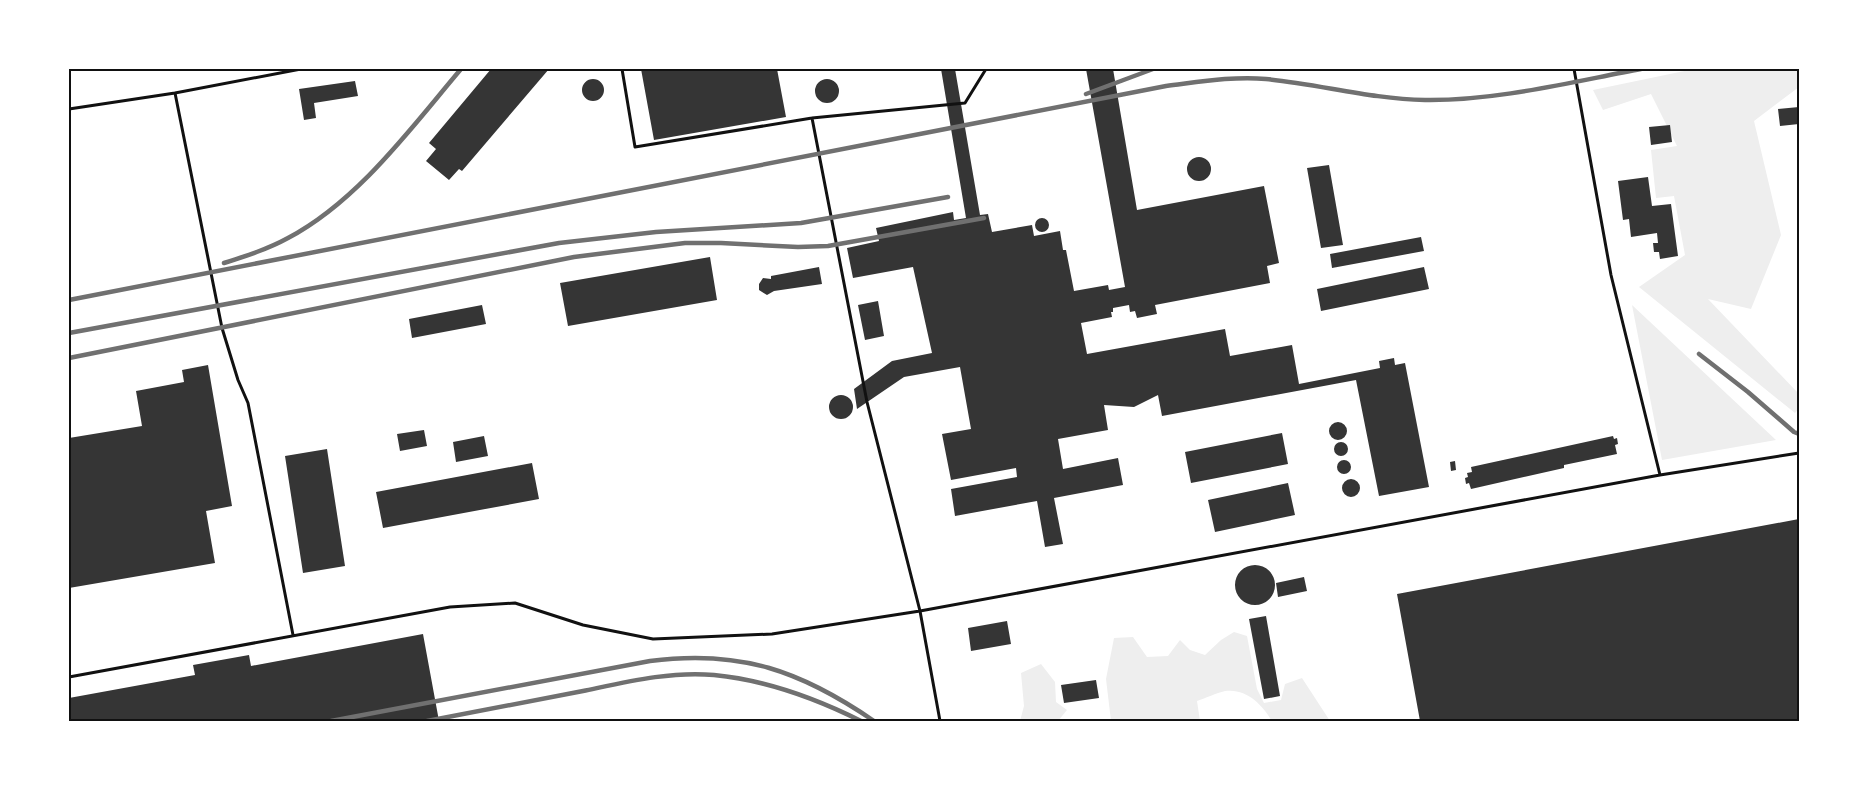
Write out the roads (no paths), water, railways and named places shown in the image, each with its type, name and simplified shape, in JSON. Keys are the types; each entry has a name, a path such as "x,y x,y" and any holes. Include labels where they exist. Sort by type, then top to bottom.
{"lane":[{"path":"69,109 175,93 301,69"},
{"path":"622,69 635,147 812,118 965,103 986,69"},
{"path":"1574,69 1611,275 1660,474"},
{"path":"175,93 222,328 238,381 248,403 293,635"},
{"path":"812,118 867,402 920,611 940,721"},
{"path":"69,677 450,607 515,603 583,625 653,639 772,634 920,611 1660,474 1799,453"}],"railway":[{"path":"224,263 280,242 313,223 338,204 403,139 461,69"},
{"path":"1086,94 1153,69"},
{"path":"69,300 1166,86 1254,78 1385,97 1425,100 1506,94 1641,69"},
{"path":"69,333 559,243 656,232 801,223 948,197"},
{"path":"69,358 574,257 685,243 828,246 984,218"},
{"path":"1699,354 1799,434"},
{"path":"331,721 650,661 682,658 713,658 768,668 821,689 874,721"},
{"path":"427,721 632,681 698,674 733,677 771,686 808,698 861,721"}]}
